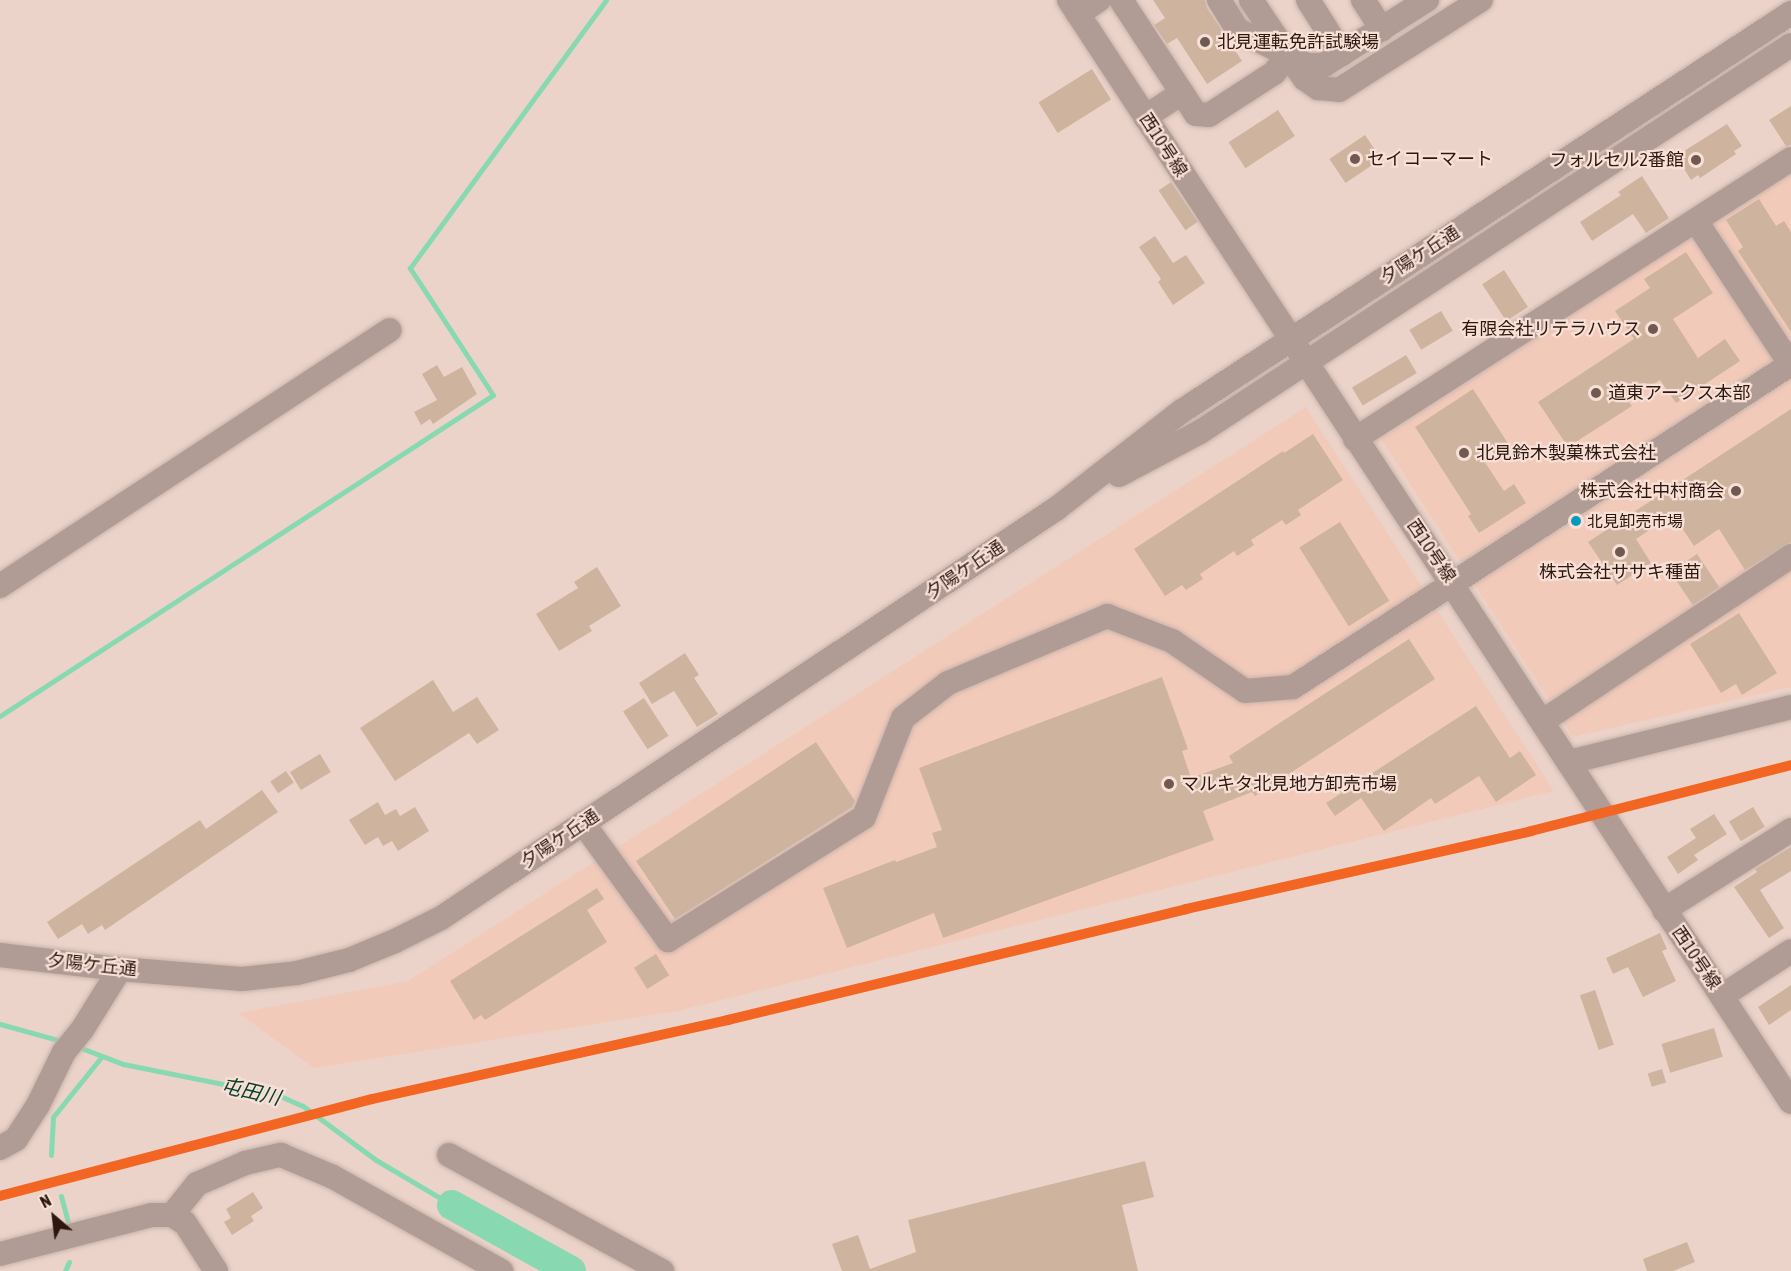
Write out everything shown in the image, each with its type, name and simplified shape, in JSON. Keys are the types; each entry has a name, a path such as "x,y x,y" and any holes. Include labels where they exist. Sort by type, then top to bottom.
{"street":[{"path":"1073,7 1099,0"},
{"path":"1121,0 1196,114 1209,116 1274,73 1288,55"},
{"path":"1219,0 1238,30 1307,65 1324,65 1423,1"},
{"path":"1308,0 1342,54"},
{"path":"1258,2 1288,55 1305,79 1318,88 1339,90 1481,0"},
{"path":"1367,1 1382,29"},
{"name":"西10号線","path":"1073,7 1355,439 1454,585 1664,910 1722,996 1783,1072 1791,1102"},
{"name":"夕陽ケ丘通","path":"4,950 120,969 242,979 297,973 349,960 395,941 441,918 1056,508 1182,411 1791,13"},
{"name":"夕陽ケ丘通","path":"1056,508 1200,432 1791,45"},
{"path":"1145,117 1182,93"},
{"path":"1355,439 1791,159"},
{"path":"583,823 668,940 864,817 903,718 948,683 1107,616 1172,641 1245,691 1293,687 1454,585 1791,364 1696,221"},
{"path":"0,586 389,330"},
{"path":"1543,721 1791,556"},
{"path":"1569,762 1791,707"},
{"path":"1664,910 1791,830"},
{"path":"1722,996 1791,951"},
{"path":"0,1148 16,1139 38,1106 64,1052 82,1030 120,969"},
{"path":"172,1215 197,1184 245,1164 280,1155 333,1177 501,1271"},
{"path":"449,1155 662,1271"},
{"path":"0,1254 152,1215 172,1215 185,1222 216,1271"}],"shaded area":[{"path":"1791,171 1791,687 1573,737 1381,439"},
{"path":"1306,407 1554,791 678,1011 314,1068 238,1013 408,981"}],"building":[{"name":"北見運転免許試験場","path":"1153,0 1205,0 1207,8 1242,61 1207,84 1177,38 1167,44 1154,25 1165,18"},
{"path":"1092,69 1111,100 1058,133 1039,102"},
{"path":"1791,106 1791,145 1786,146 1769,120"},
{"path":"1278,110 1295,136 1245,168 1229,142"},
{"path":"1727,124 1742,146 1734,151 1736,154 1700,178 1698,175 1691,180 1676,156"},
{"name":"セイコーマート","path":"1365,135 1381,159 1346,183 1329,159"},
{"path":"1642,176 1669,218 1646,233 1633,214 1592,241 1580,222 1621,195 1618,192"},
{"path":"1171,182 1198,222 1185,230 1159,190"},
{"path":"1759,199 1776,226 1784,221 1791,232 1791,332 1738,251 1743,247 1726,220"},
{"path":"1155,236 1173,263 1186,255 1205,283 1173,305 1158,282 1161,279 1139,247"},
{"path":"1686,252 1713,293 1673,319 1698,358 1725,339 1740,361 1676,403 1660,380 1628,401 1632,406 1568,447 1538,402 1634,339 1615,311 1650,288 1644,279"},
{"path":"1504,270 1528,307 1506,321 1482,284"},
{"path":"1441,311 1453,331 1421,350 1409,330"},
{"path":"1406,355 1417,373 1363,405 1352,387"},
{"path":"437,365 444,377 462,367 477,394 433,424 430,419 421,425 414,412 437,400 422,374"},
{"name":"北見鈴木製菓株式会社","path":"1473,389 1509,445 1484,461 1504,491 1514,484 1526,503 1479,533 1468,516 1471,514 1415,427"},
{"path":"1791,409 1791,542 1745,570 1719,529 1694,546 1678,522 1674,525 1669,517 1636,539 1651,563 1617,585 1588,542"},
{"path":"1313,434 1343,480 1298,510 1301,515 1286,525 1282,520 1251,540 1254,545 1237,556 1234,551 1200,574 1203,579 1186,590 1182,585 1165,596 1134,549 1283,451 1284,453"},
{"path":"1340,522 1389,601 1349,626 1299,547"},
{"name":"株式会社中村商会","path":"1697,554 1719,587 1693,605 1670,572"},
{"path":"597,567 621,606 589,626 592,631 559,651 536,614 578,588 574,582"},
{"path":"1739,613 1777,673 1742,695 1736,684 1721,693 1690,644"},
{"name":"マルキタ北見地方卸売市場","path":"1409,639 1435,679 1255,796 1252,792 1203,811 1214,840 943,938 934,913 847,948 823,888 895,860 896,862 937,847 932,833 942,830 919,768 1162,677 1188,749 1182,751 1191,778 1233,763 1229,756"},
{"path":"685,653 699,675 694,678 718,714 697,727 674,691 652,704 639,683"},
{"path":"433,680 453,712 477,697 499,730 477,744 469,733 395,781 360,728"},
{"path":"644,698 669,736 648,749 623,712"},
{"path":"1476,706 1510,758 1520,751 1536,775 1496,802 1479,776 1435,804 1431,798 1384,831 1361,798 1335,816 1326,803"},
{"path":"816,742 855,801 852,807 675,919 636,861"},
{"path":"320,754 331,772 301,790 290,772"},
{"path":"286,771 294,783 278,793 270,782"},
{"path":"262,790 278,812 105,930 102,925 88,934 82,924 58,939 47,922 200,820 206,829"},
{"path":"378,802 385,815 396,809 400,816 415,807 429,831 398,851 392,841 383,846 378,837 365,845 349,820"},
{"path":"1753,807 1765,827 1741,841 1729,821"},
{"path":"1714,814 1727,834 1694,855 1698,860 1678,874 1667,857 1696,838 1690,829"},
{"path":"1791,847 1791,871 1760,890 1784,928 1769,938 1734,887 1757,872 1755,869"},
{"path":"597,888 604,899 587,910 607,942 485,1020 481,1015 474,1020 450,981"},
{"path":"1660,933 1667,949 1662,951 1676,981 1643,997 1628,967 1613,974 1606,958"},
{"path":"656,954 669,975 647,989 634,968"},
{"path":"1791,985 1791,1010 1769,1025 1758,1007"},
{"path":"1595,990 1614,1045 1599,1050 1580,995"},
{"path":"1714,1028 1723,1057 1670,1073 1661,1044"},
{"path":"1662,1069 1666,1082 1652,1087 1648,1073"},
{"path":"1145,1161 1154,1197 1122,1205 1138,1271 842,1271 832,1244 858,1235 870,1269 916,1252 908,1220"},
{"path":"253,1192 263,1208 251,1216 254,1221 232,1235 224,1222 231,1218 226,1209"},
{"path":"1687,1242 1695,1262 1673,1271 1647,1271 1643,1259"}],"waterway":[{"path":"0,716 493,395 410,268 606,0"},
{"name":"屯田川","path":"0,1024 65,1042"},
{"name":"屯田川","path":"76,1046 123,1064 278,1095 303,1106 376,1160 452,1205"},
{"path":"51,1155 53,1117 102,1056"},
{"path":"61,1196 68,1223"},
{"name":"屯田川","path":"452,1205 571,1271"},
{"path":"65,1271 69,1262"}],"transit line":[{"path":"0,1196 372,1099 728,1020 1186,909 1531,831 1791,765"}],"place":[{"name":"北見運転免許試験場","path":"1205,42"},
{"name":"セイコーマート","path":"1355,159"},
{"name":"フォルセル2番館","path":"1696,160"},
{"name":"有限会社リテラハウス","path":"1653,329"},
{"name":"道東アークス本部","path":"1596,393"},
{"name":"北見鈴木製菓株式会社","path":"1464,453"},
{"name":"株式会社中村商会","path":"1736,491"},
{"name":"北見卸売市場","path":"1576,521"},
{"name":"株式会社ササキ種苗","path":"1620,552"},
{"name":"マルキタ北見地方卸売市場","path":"1169,784"}]}
